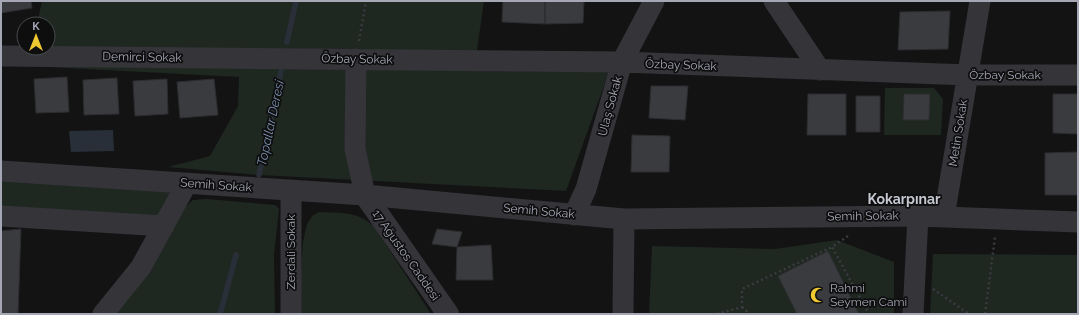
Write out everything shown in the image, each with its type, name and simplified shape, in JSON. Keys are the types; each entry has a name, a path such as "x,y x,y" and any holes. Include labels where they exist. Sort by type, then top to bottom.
{"street":[{"name":"Ulaş Sokak","path":"574,215 586,189 622,62 654,1"},
{"path":"774,1 820,70"},
{"name":"Metin Sokak","path":"944,217 980,1"},
{"name":"Demirci Sokak","path":"1,56 284,59"},
{"name":"Özbay Sokak","path":"284,59 622,62 968,75 1078,75"},
{"path":"356,59 354,149 365,195"},
{"name":"Semih Sokak","path":"1,171 365,195 624,219 918,216 1078,222"},
{"path":"103,314 141,267 187,183"},
{"name":"Zerdali Sokak","path":"291,190 291,314"},
{"name":"17 Ağustos Caddesi","path":"365,195 448,314"},
{"path":"1,216 164,226"},
{"path":"913,314 918,216"},
{"path":"623,314 624,219"}],"path":[{"path":"356,59 366,1"},
{"path":"750,314 742,307 742,289 832,248 848,236 849,217"},
{"path":"985,314 998,219"},
{"path":"832,248 869,314"},
{"path":"915,275 969,314"},
{"path":"717,314 742,307"}],"shaded area":[{"path":"42,1 484,1 474,71 609,72 566,191 259,175 168,167 210,156 238,106 239,77 28,66 39,56 56,56 56,16 39,16"},
{"path":"885,88 934,88 943,99 941,135 884,135"},
{"path":"113,130 114,151 71,152 69,131"},
{"path":"1,179 173,190 159,219 1,208"},
{"path":"207,199 275,205 279,209 274,255 275,314 116,314 186,206 193,200"},
{"path":"319,212 355,215 368,221 374,226 431,314 298,314 303,242 307,224 312,216"},
{"path":"837,240 894,262 894,314 649,314 652,246 775,249"},
{"path":"933,254 1078,255 1078,314 930,314"}],"building":[{"path":"1,1 31,1 32,8 1,13"},
{"path":"503,1 545,1 545,24 502,22"},
{"path":"545,1 584,1 583,23 545,24"},
{"path":"950,11 948,49 898,50 900,12"},
{"path":"67,77 69,112 36,113 34,79"},
{"path":"117,78 119,114 84,115 83,80"},
{"path":"167,79 168,114 135,116 133,81"},
{"path":"214,79 218,115 180,118 177,82"},
{"path":"651,86 688,86 685,120 649,118"},
{"path":"808,94 846,94 846,135 807,135"},
{"path":"904,94 930,94 929,120 903,120"},
{"path":"1053,94 1078,94 1078,134 1053,133"},
{"path":"856,96 880,96 880,132 856,132"},
{"path":"632,135 670,136 669,172 631,172"},
{"path":"1078,152 1078,195 1045,195 1045,153"},
{"path":"21,229 18,314 1,314 1,231"},
{"path":"437,229 462,232 457,247 432,244"},
{"path":"491,245 493,280 456,280 457,247"},
{"name":"Rahmi Seymen Cami","path":"828,251 859,314 797,314 778,276"}],"waterway":[{"name":"Topallar Deresi","path":"287,42 296,1"},
{"name":"Topallar Deresi","path":"259,175 281,71"},
{"path":"220,314 236,255"}],"place":[{"name":"Rahmi Seymen Cami","path":"818,295"}],"district":[{"name":"Kokarpınar","path":"904,199"}]}
